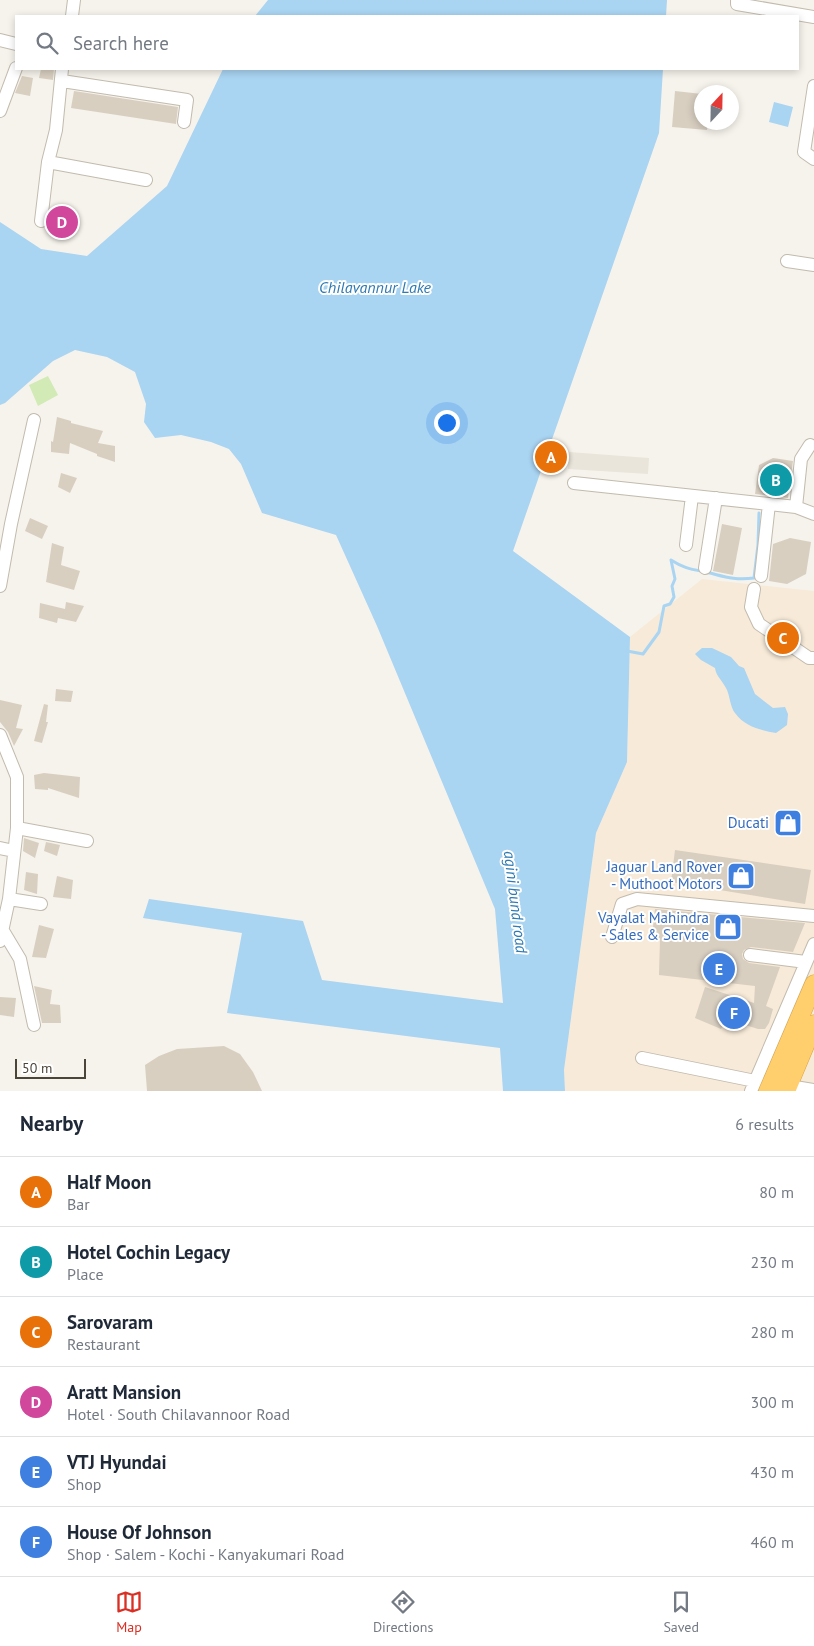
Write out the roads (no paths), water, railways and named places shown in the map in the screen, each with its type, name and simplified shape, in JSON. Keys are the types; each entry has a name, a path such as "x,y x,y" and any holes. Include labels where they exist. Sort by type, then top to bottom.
{"highway":[{"path":"758,1088 814,984"},
{"path":"792,1090 814,1024"}],"street":[{"path":"72,15 74,0"},
{"path":"737,0 737,4 814,17"},
{"path":"0,40 15,44"},
{"path":"0,111 15,70"},
{"path":"41,221 48,162 56,130 62,75 187,100 184,122"},
{"path":"814,86 804,152 814,159"},
{"path":"48,162 146,180"},
{"path":"787,261 814,265"},
{"path":"0,586 11,524 34,420"},
{"path":"796,507 801,459 810,445"},
{"path":"574,483 796,507 814,514"},
{"path":"686,545 692,496"},
{"path":"705,568 716,498"},
{"path":"761,576 769,504"},
{"path":"754,589 751,607 759,624 809,658 814,658"},
{"path":"0,734 16,777 17,828 14,851 5,874 9,899 1,935 20,959 34,1025"},
{"path":"17,828 86,841"},
{"path":"0,848 14,851"},
{"path":"9,899 41,904"},
{"path":"612,937 622,904 637,899 814,916"},
{"path":"642,1058 758,1088 814,944"},
{"path":"750,954 806,962"},
{"path":"814,1045 792,1090 814,1090"}],"water":[{"path":"268,0 667,0 666,15 256,15"},
{"name":"Chilavannur Lake","path":"223,70 663,70 659,133 513,551 630,637 627,762 596,833 564,1070 565,1091 503,1091 500,1048 227,1013 242,933 143,918 149,899 303,921 322,980 503,1003 495,909 377,626 336,535 262,513 241,464 229,449 211,442 181,435 155,438 144,422 146,404 135,372 107,357 75,350 53,361 5,403 0,405 0,222 41,249 87,256 167,186"},
{"path":"774,102 793,107 788,127 769,122"},
{"path":"702,648 712,648 731,657 739,666 744,668 755,694 773,708 785,707 788,714 787,725 776,733 754,727 739,718 733,710 727,691 715,668 695,654"}],"waterway":[{"path":"627,651 643,654 659,632 664,606 670,604 674,597 672,586 675,579 671,560 689,568 727,577 739,579 754,578 759,513"}],"place":[{"name":"Aratt Mansion","path":"62,222"},
{"name":"Half Moon","path":"551,457"},
{"name":"Hotel Cochin Legacy","path":"776,480"},
{"name":"Sarovaram","path":"783,638"},
{"name":"Ducati","path":"788,823"},
{"name":"Jaguar Land Rover - Muthoot Motors","path":"741,876"},
{"name":"Vayalat Mahindra - Sales & Service","path":"728,927"},
{"name":"VTJ Hyundai","path":"719,969"},
{"name":"House Of Johnson","path":"734,1013"}],"water label":[{"name":"agini bund road","path":"516,902"}]}
